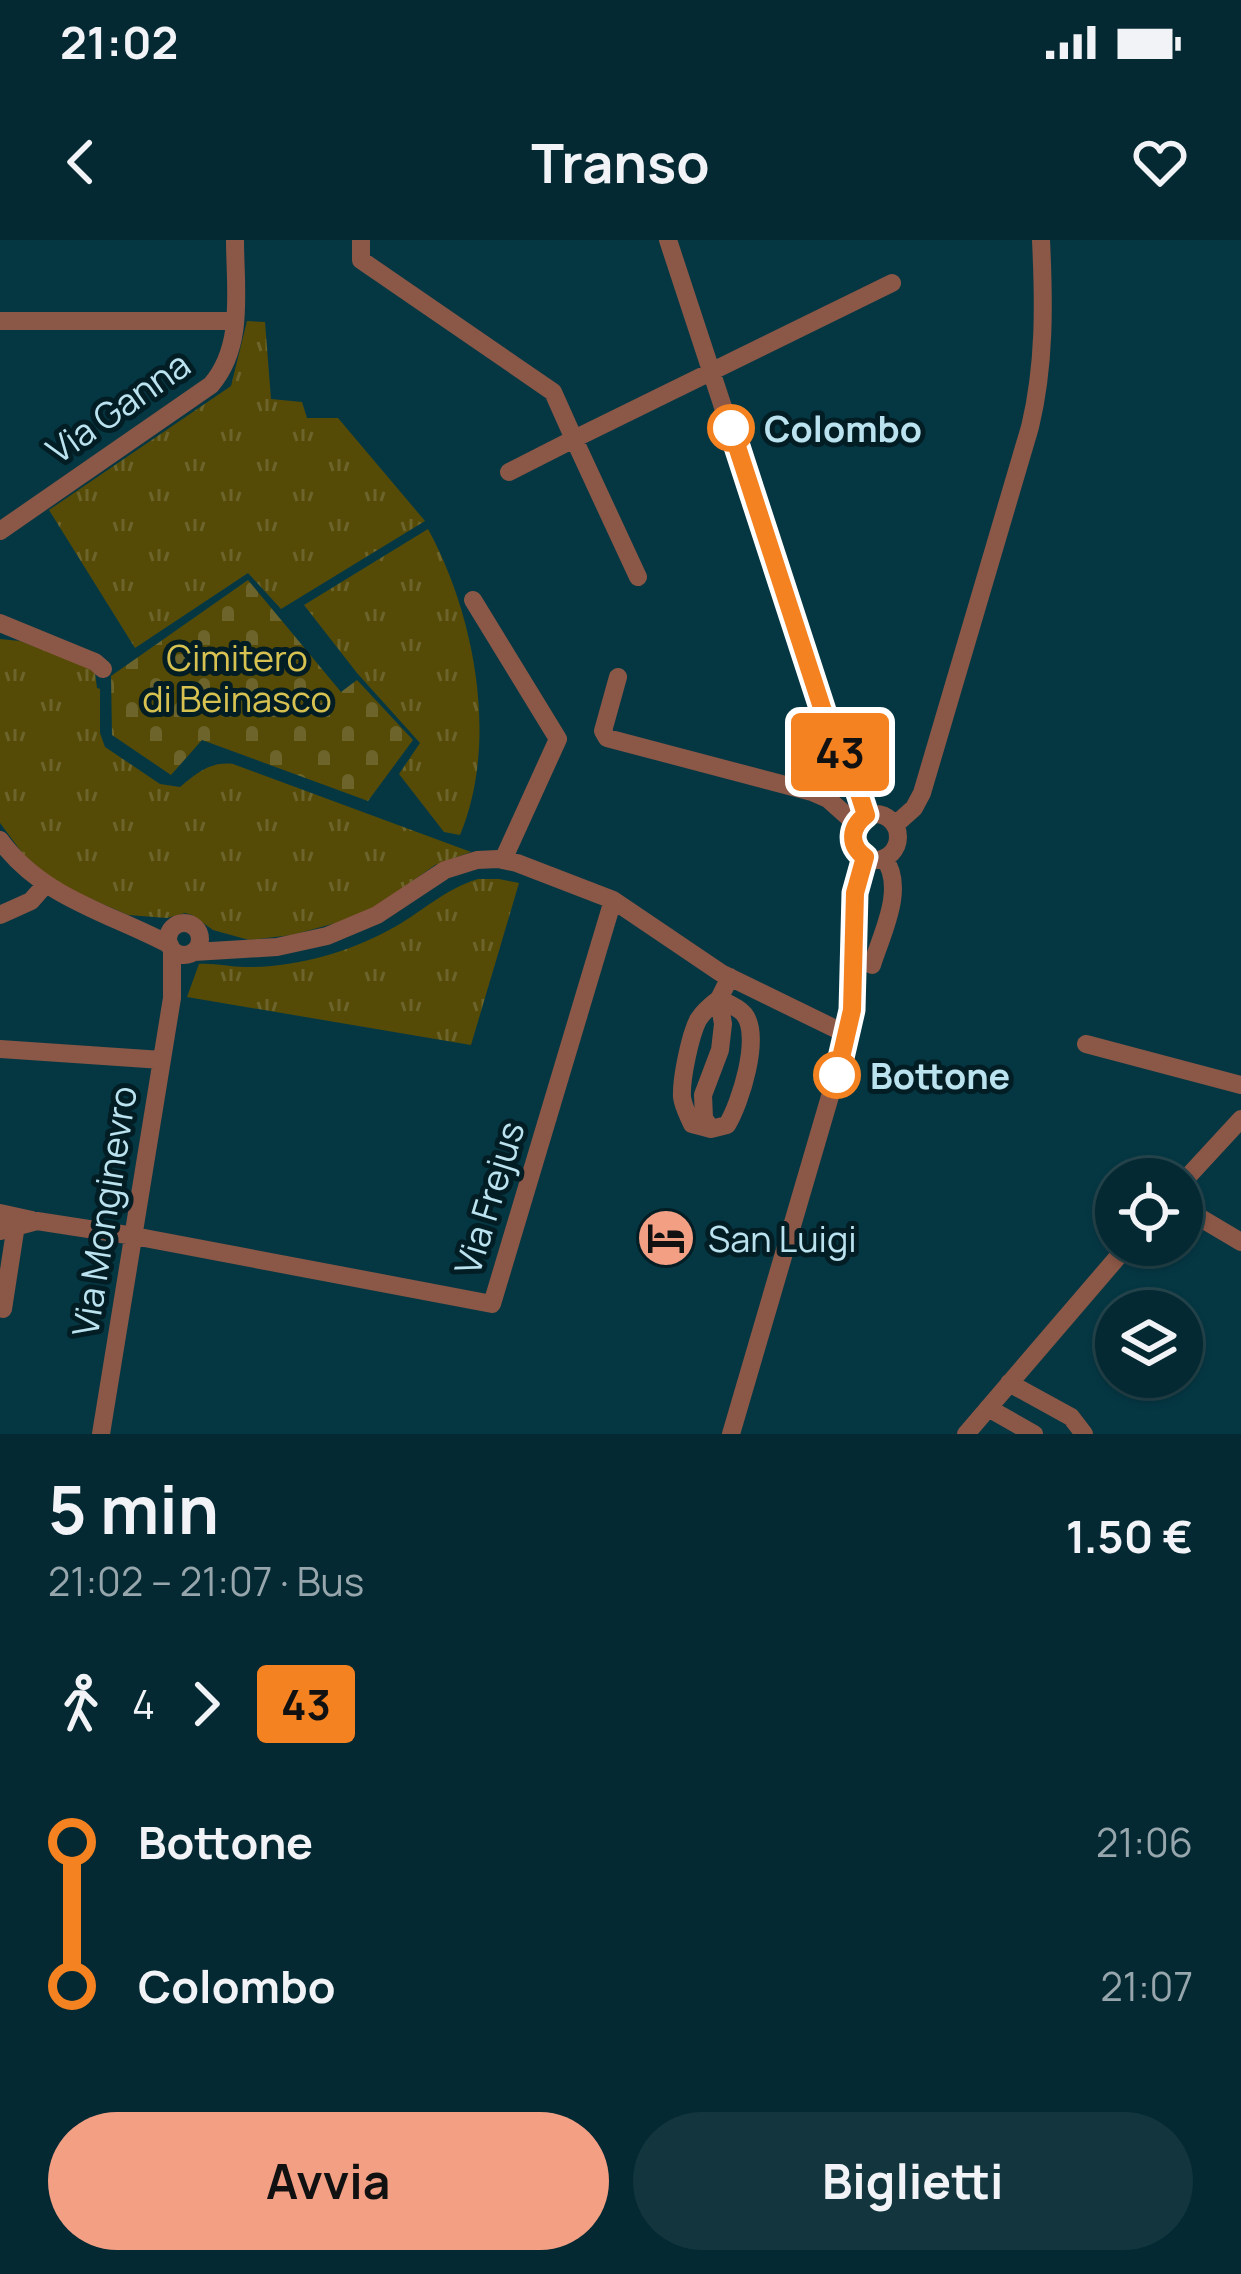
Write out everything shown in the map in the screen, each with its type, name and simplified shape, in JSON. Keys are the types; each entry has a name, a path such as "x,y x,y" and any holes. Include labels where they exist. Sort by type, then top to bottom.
{"street":[{"name":"Via Ganna","path":"0,531 211,385 223,371 235,321 235,240"},
{"path":"361,240 362,260 553,392 638,577"},
{"path":"668,240 827,723 856,784 861,820 853,842 858,852 892,871 894,889 872,965"},
{"path":"895,825 922,793 1030,427 1044,327 1041,240"},
{"path":"509,472 892,283"},
{"path":"0,321 235,321"},
{"path":"473,600 558,739 510,861"},
{"path":"0,628 103,669"},
{"path":"618,677 603,731 607,738 812,792 861,820 882,815 895,825 898,835 896,845 874,857 855,893 848,1035 731,1434"},
{"path":"0,840 45,885 129,925 184,943 247,949 327,936 377,915 445,870 477,860 510,861 613,900 730,977 848,1035"},
{"path":"0,915 31,902 45,885"},
{"name":"Via Frejus","path":"134,1236 492,1304 613,900"},
{"name":"Via Monginevro","path":"101,1434 184,943"},
{"path":"719,999 745,1015 752,1041 735,1113 727,1126 711,1129 692,1124 682,1100 699,1019 719,999 730,977"},
{"path":"711,1129 704,1118 703,1095 723,1037 719,999"},
{"path":"1086,1044 1241,1085"},
{"path":"0,1048 162,1060"},
{"path":"1203,1161 1241,1120"},
{"path":"1203,1219 1241,1241"},
{"path":"0,1308 5,1223 37,1221 134,1236"},
{"path":"967,1434 1110,1266"},
{"path":"1009,1383 1071,1417 1084,1434"},
{"path":"988,1408 1034,1434"}],"green space":[{"path":"247,321 265,322 271,399 302,402 307,418 338,418 425,521 281,609 248,573 135,648 49,510 231,386"},
{"path":"428,529 458,600 476,679 478,760 460,835 444,832 399,774 420,743 304,605"},
{"name":"Cimitero di Beinasco","path":"248,580 341,692 357,680 413,740 368,801 202,740 171,775 112,735 111,676"},
{"path":"0,639 20,641 89,667 100,689 100,733 105,747 160,784 180,787 211,766 233,764 471,852 435,865 375,908 343,921 292,935 249,940 213,930 185,913 167,918 128,915 75,892 52,880 23,854 0,823"},
{"path":"478,879 519,883 471,1045 187,997 199,964 263,967 338,952 389,930"}],"bus line":[{"name":"43","path":"731,428 827,723 866,815 853,832 855,847 865,857 855,893 852,1010 837,1075"}],"place":[{"name":"Colombo","path":"731,428"},
{"name":"Bottone","path":"837,1075"},
{"name":"San Luigi","path":"666,1238"}]}
